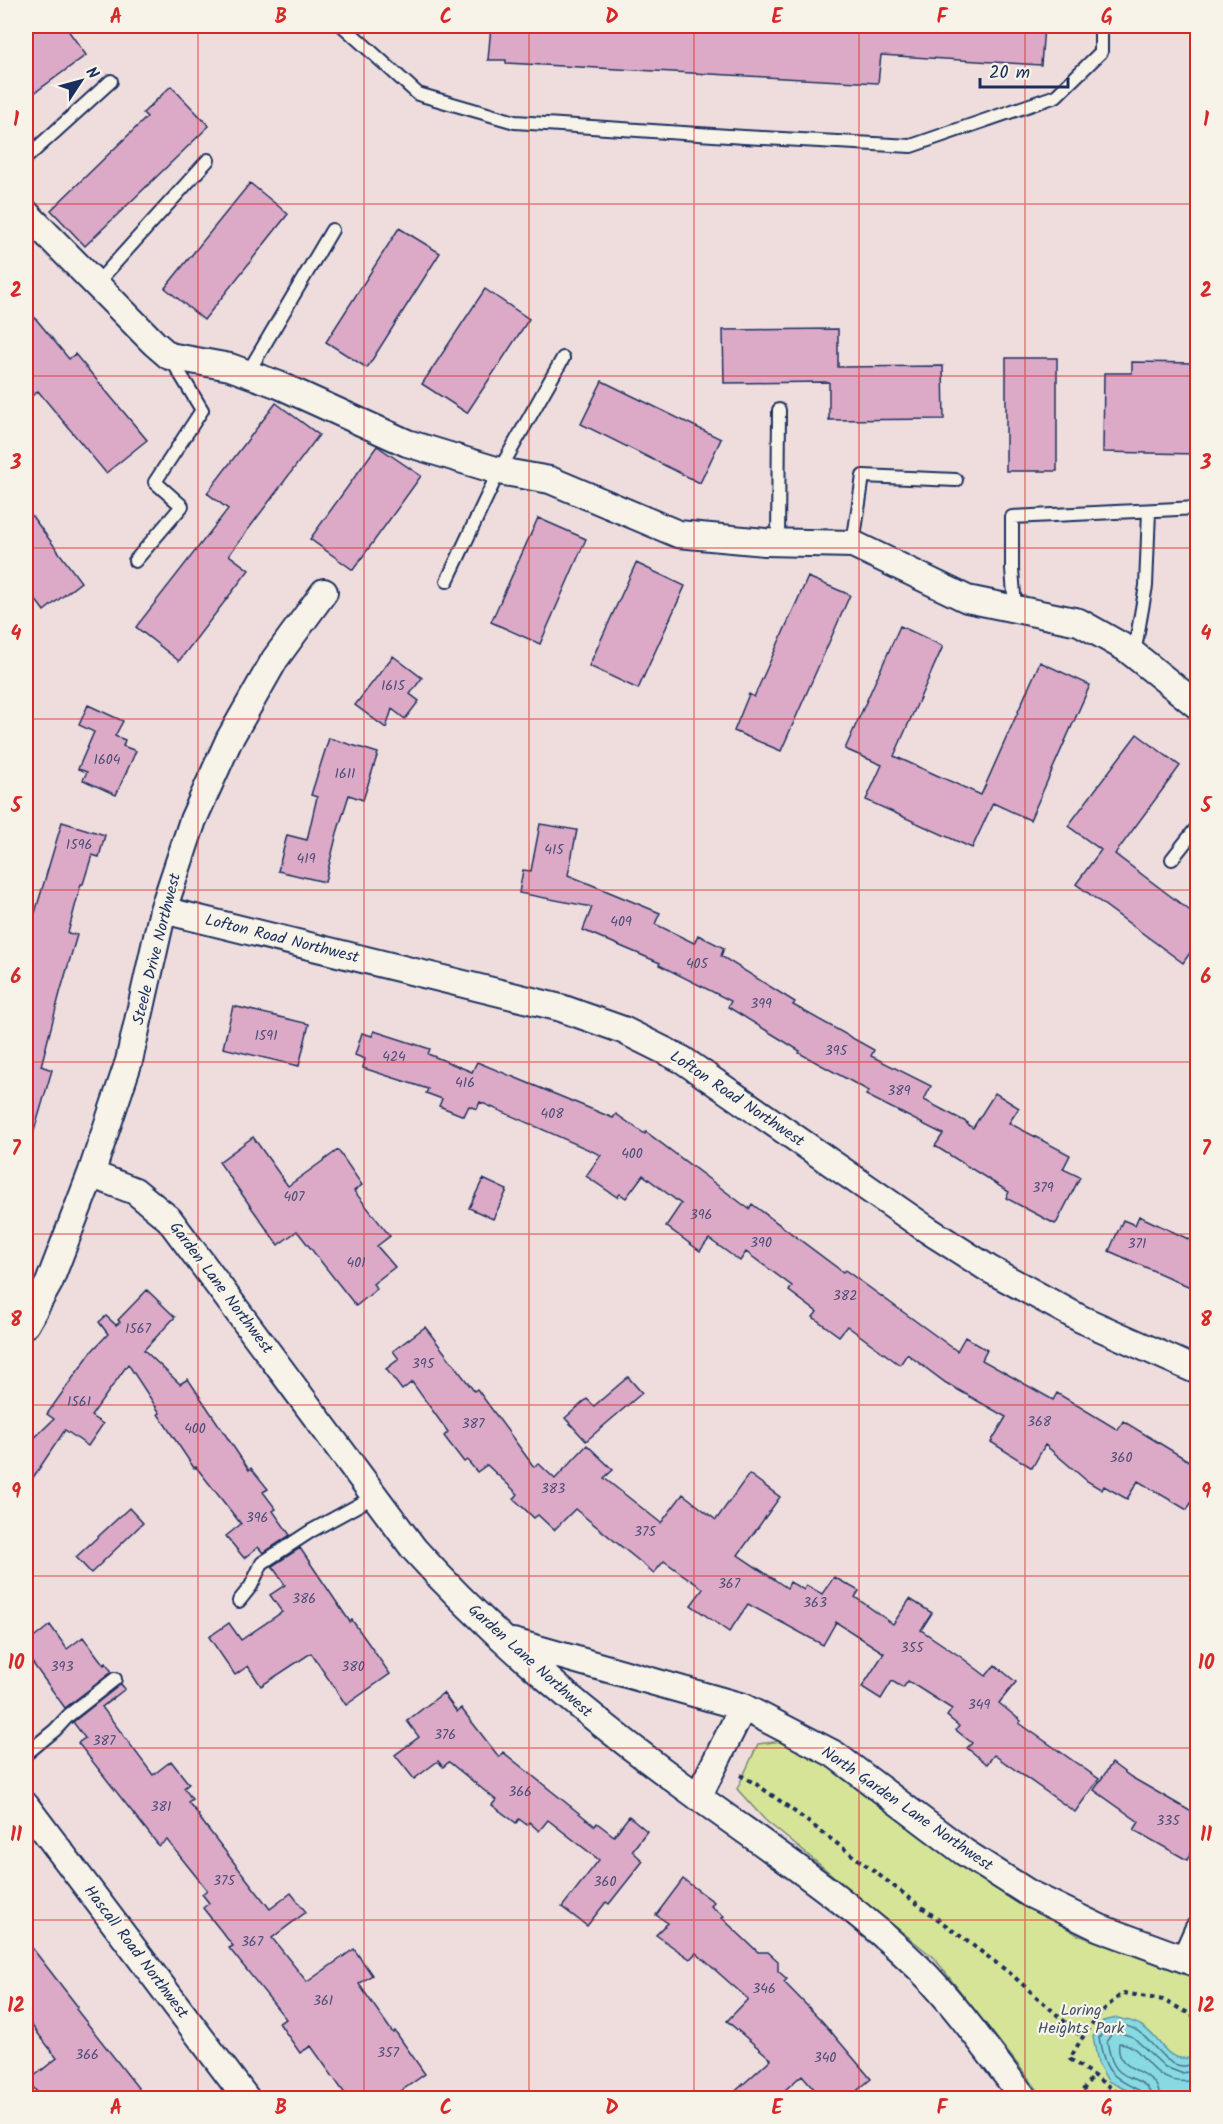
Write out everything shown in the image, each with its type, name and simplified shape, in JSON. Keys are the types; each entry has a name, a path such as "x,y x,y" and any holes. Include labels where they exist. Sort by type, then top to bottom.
{"street":[{"path":"26,213 169,356 230,368 290,390 407,443 499,471 550,480 678,534 778,542 853,544 966,599 1079,622 1134,654 1197,706"},
{"name":"Steele Drive Northwest","path":"26,1324 48,1283 91,1174 129,1061 163,910 193,820 229,740 275,659 324,592"},
{"name":"Lofton Road Northwest","path":"163,910 561,1008 623,1030 683,1060 988,1269 1081,1319 1197,1371"},
{"name":"Garden Lane Northwest","path":"91,1174 135,1191 170,1219 414,1549 448,1586 597,1720 698,1797 851,1907 920,1969 1024,2098"},
{"name":"North Garden Lane Northwest","path":"506,1640 743,1707 834,1754 964,1852 1030,1894 1100,1928 1191,1962"},
{"path":"698,1797 743,1707"},
{"name":"Hascall Road Northwest","path":"26,1806 246,2098"},
{"path":"1191,1962 1197,1930"}],"lane":[{"path":"343,26 418,93 515,122 911,146 1056,96 1101,52 1101,26"},
{"path":"26,158 111,81"},
{"path":"96,285 208,160"},
{"path":"247,374 332,230"},
{"path":"135,561 182,506 154,482 202,410 169,356"},
{"path":"447,581 499,471 563,358"},
{"path":"778,542 779,411"},
{"path":"853,544 863,476 956,480"},
{"path":"1016,608 1011,569 1012,517 1197,508"},
{"path":"1134,654 1146,586 1149,511"},
{"path":"1172,859 1197,826"},
{"path":"239,1601 251,1586 262,1563 311,1531 375,1496"},
{"path":"26,1754 55,1730 69,1714 115,1679"}],"path":[{"path":"756,1784 1011,1974 1082,2037"},
{"path":"1125,2098 1070,2059 1082,2037 1107,2005 1124,1993 1162,2000 1197,2018"},
{"path":"1078,2098 1093,2076"}],"green space":[{"name":"Loring Heights Park","path":"782,1741 836,1767 960,1863 1078,1935 1197,1979 1197,2098 1044,2098 934,1958 765,1820 737,1789 758,1744"}],"water":[{"path":"1117,2018 1140,2025 1170,2054 1185,2058 1197,2057 1197,2098 1143,2098 1108,2081 1098,2063 1093,2037 1103,2021"}],"building":[{"path":"36,26 65,26 86,55 26,99 26,33"},
{"path":"491,26 1044,26 1041,65 881,55 878,83 506,63 506,60 488,60"},
{"path":"171,86 209,126 85,246 51,210 147,117 143,113"},
{"path":"250,183 288,214 204,320 165,288"},
{"path":"399,228 440,253 367,368 326,342"},
{"path":"485,289 529,319 467,413 422,384"},
{"path":"26,307 69,359 75,354 147,440 106,473 38,391 26,401"},
{"path":"838,329 838,367 943,366 944,419 829,420 829,382 724,383 723,330"},
{"path":"1006,358 1057,358 1057,471 1006,471"},
{"path":"1132,362 1197,363 1197,454 1103,452 1104,373 1132,373"},
{"path":"602,381 721,439 700,483 581,424"},
{"path":"276,403 319,435 229,555 249,570 179,661 136,627 228,509 207,493"},
{"path":"377,446 421,476 353,570 310,539"},
{"path":"26,508 81,582 44,611 26,587"},
{"path":"538,518 586,539 540,644 491,622"},
{"path":"636,563 685,586 638,689 589,666"},
{"path":"808,577 850,595 781,751 734,731 749,694 754,697"},
{"path":"900,626 943,646 894,756 981,795 1040,662 1090,685 1030,820 993,803 972,848 866,800 882,765 845,749"},
{"path":"393,656 422,678 410,694 419,701 405,719 392,709 386,728 355,705"},
{"path":"88,705 123,721 115,736 125,740 123,746 136,751 116,795 83,780 87,772 78,769 94,732 79,725"},
{"path":"1137,734 1180,766 1115,854 1197,916 1197,943 1183,963 1076,884 1101,850 1068,826"},
{"path":"329,738 378,753 363,800 349,795 325,882 278,871 287,835 307,840 317,797 311,795"},
{"path":"62,822 105,835 99,857 92,855 83,884 81,884 68,933 77,935 41,1066 52,1070 32,1138 26,1137 26,910 35,913"},
{"path":"540,824 577,830 568,875 660,913 655,924 694,943 698,935 724,948 721,956 795,1002 793,1005 874,1050 871,1056 931,1086 924,1100 968,1123 973,1128 995,1093 1019,1108 1009,1123 1070,1155 1063,1169 1080,1177 1057,1222 1055,1224 1006,1198 1009,1192 935,1146 943,1134 866,1095 869,1091 799,1053 800,1051 728,1007 731,1001 659,965 660,963 583,930 592,907 519,893 523,870 531,871"},
{"path":"233,1006 309,1024 299,1066 223,1048"},
{"path":"374,1031 430,1049 428,1054 472,1072 477,1062 613,1118 616,1114 645,1134 646,1132 749,1209 752,1204 843,1272 845,1270 957,1351 965,1337 987,1350 982,1360 1053,1400 1057,1393 1118,1430 1123,1421 1197,1466 1197,1492 1187,1510 1138,1481 1127,1499 1104,1486 1102,1490 1087,1481 1045,1445 1032,1468 991,1442 1006,1417 946,1383 907,1354 900,1365 847,1326 839,1336 813,1317 817,1312 789,1291 792,1286 746,1252 740,1261 709,1239 700,1251 666,1226 681,1204 643,1175 626,1198 620,1194 617,1197 586,1176 601,1155 480,1102 477,1109 469,1106 464,1116 439,1106 442,1099 426,1093 428,1089 363,1068 365,1059 355,1055 362,1033 372,1036"},
{"path":"253,1137 288,1186 338,1150 362,1185 354,1191 390,1236 377,1246 395,1267 373,1284 377,1289 356,1306 297,1231 278,1245 219,1162"},
{"path":"483,1179 507,1190 493,1219 469,1208"},
{"path":"1139,1216 1197,1243 1197,1290 1109,1251 1123,1220 1135,1225"},
{"path":"147,1290 175,1317 144,1350 180,1384 188,1379 249,1470 251,1468 268,1489 263,1492 276,1509 273,1511 290,1535 263,1553 258,1547 244,1558 226,1536 241,1524 196,1467 194,1468 128,1364 91,1416 103,1424 88,1446 65,1430 26,1488 26,1446 54,1419 47,1414 92,1351 108,1334 99,1322 106,1316 116,1325 120,1322 118,1320"},
{"path":"425,1327 474,1391 477,1389 534,1467 538,1463 555,1479 587,1445 613,1470 604,1478 661,1523 683,1494 716,1520 749,1474 780,1497 738,1555 787,1588 790,1582 804,1590 806,1585 822,1594 834,1577 859,1591 855,1597 893,1624 910,1599 932,1613 921,1630 986,1676 995,1665 1016,1682 999,1703 1021,1721 1019,1723 1099,1779 1075,1812 994,1755 987,1764 967,1748 972,1743 956,1730 959,1726 947,1716 952,1709 908,1681 903,1688 892,1681 881,1699 862,1687 884,1653 836,1622 823,1645 748,1604 729,1632 691,1605 703,1589 664,1561 654,1573 575,1509 554,1530 538,1515 534,1518 514,1499 518,1494 487,1465 477,1472 467,1460 464,1462 444,1436 448,1432 412,1382 402,1390 386,1369 399,1359 393,1351"},
{"path":"628,1377 642,1393 586,1441 565,1418 587,1399 594,1406"},
{"path":"129,1508 143,1523 91,1573 76,1557"},
{"path":"300,1548 350,1622 352,1620 390,1674 346,1705 311,1653 261,1686 248,1666 235,1675 209,1637 229,1623 241,1640 282,1612 270,1595 285,1585 272,1566"},
{"path":"50,1625 67,1649 83,1637 112,1672 65,1708 26,1654 26,1644"},
{"path":"121,1684 125,1689 102,1707 153,1775 171,1761 189,1784 184,1788 192,1799 188,1802 270,1909 291,1893 306,1912 272,1938 307,1982 354,1949 372,1975 359,1984 425,2074 391,2098 348,2098 311,2046 300,2053 279,2023 286,2019 229,1948 233,1946 203,1908 209,1903 202,1894 207,1890 167,1840 159,1846 78,1743 85,1738 73,1722"},
{"path":"443,1693 457,1712 461,1708 499,1757 503,1752 595,1826 597,1823 614,1836 629,1816 647,1831 632,1851 643,1861 609,1904 606,1902 587,1926 562,1907 599,1860 548,1820 539,1831 529,1822 527,1825 519,1819 516,1823 492,1805 496,1800 449,1762 443,1767 438,1761 414,1779 395,1755 419,1737 407,1721"},
{"path":"1112,1763 1131,1777 1197,1815 1197,1841 1187,1860 1134,1830 1139,1822 1094,1790"},
{"path":"683,1879 714,1902 711,1906 724,1916 722,1918 758,1952 768,1952 778,1961 778,1971 787,1979 784,1982 822,2021 871,2079 848,2098 822,2098 802,2075 776,2098 728,2098 771,2059 727,2021 748,1999 696,1953 690,1959 656,1935 668,1923 656,1915"},
{"path":"26,1940 78,2007 76,2009 146,2098 42,2098 28,2081 57,2058 26,2018"}]}
